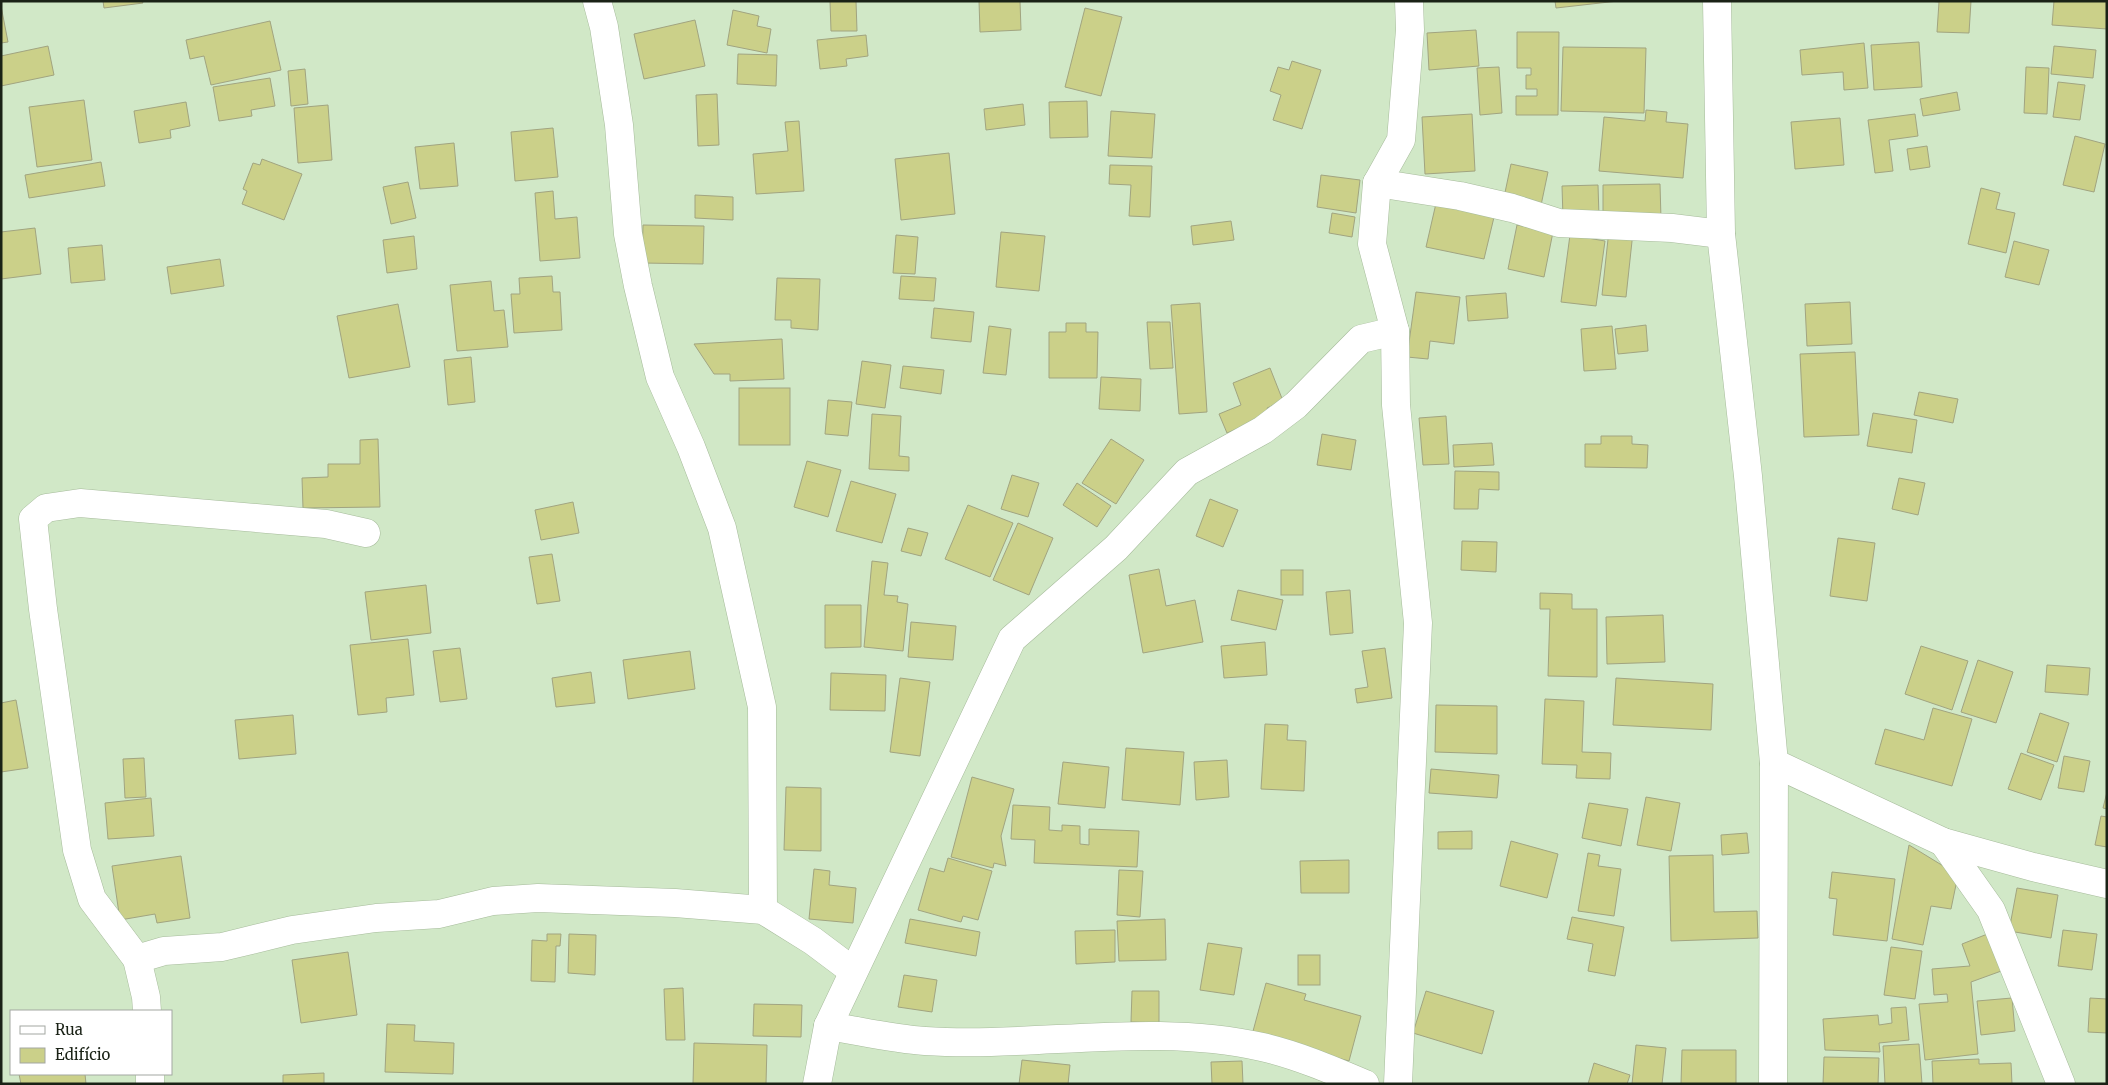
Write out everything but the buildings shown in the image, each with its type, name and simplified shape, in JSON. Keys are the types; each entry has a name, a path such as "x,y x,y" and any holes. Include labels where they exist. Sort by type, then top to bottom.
{"street":[{"path":"597,1 604,27 619,125 628,234 638,286 660,377 692,446 722,528 762,707 762,910"},
{"path":"1398,1084 1418,623 1396,405 1395,331 1372,244 1376,183 1401,140 1410,30 1409,1"},
{"path":"1717,1 1721,234 1748,476 1774,763 1773,1084"},
{"path":"1376,183 1460,196 1512,208 1559,223 1672,228 1721,234"},
{"path":"817,1084 828,1026 1012,639 1116,548 1187,472 1264,430 1290,410 1361,339 1395,331"},
{"path":"147,1010 146,997 137,959 92,899 77,850 33,519 46,508 80,503 326,524 366,533"},
{"path":"1774,763 1943,842 2033,867 2107,884"},
{"path":"1943,842 1991,910 2061,1084"},
{"path":"137,959 164,950 222,947 292,930 376,918 438,914 493,901 538,898 618,900 762,910 813,940 853,971"},
{"path":"828,1026 924,1041 1148,1035 1201,1038 1262,1047 1324,1067 1365,1084"}]}
